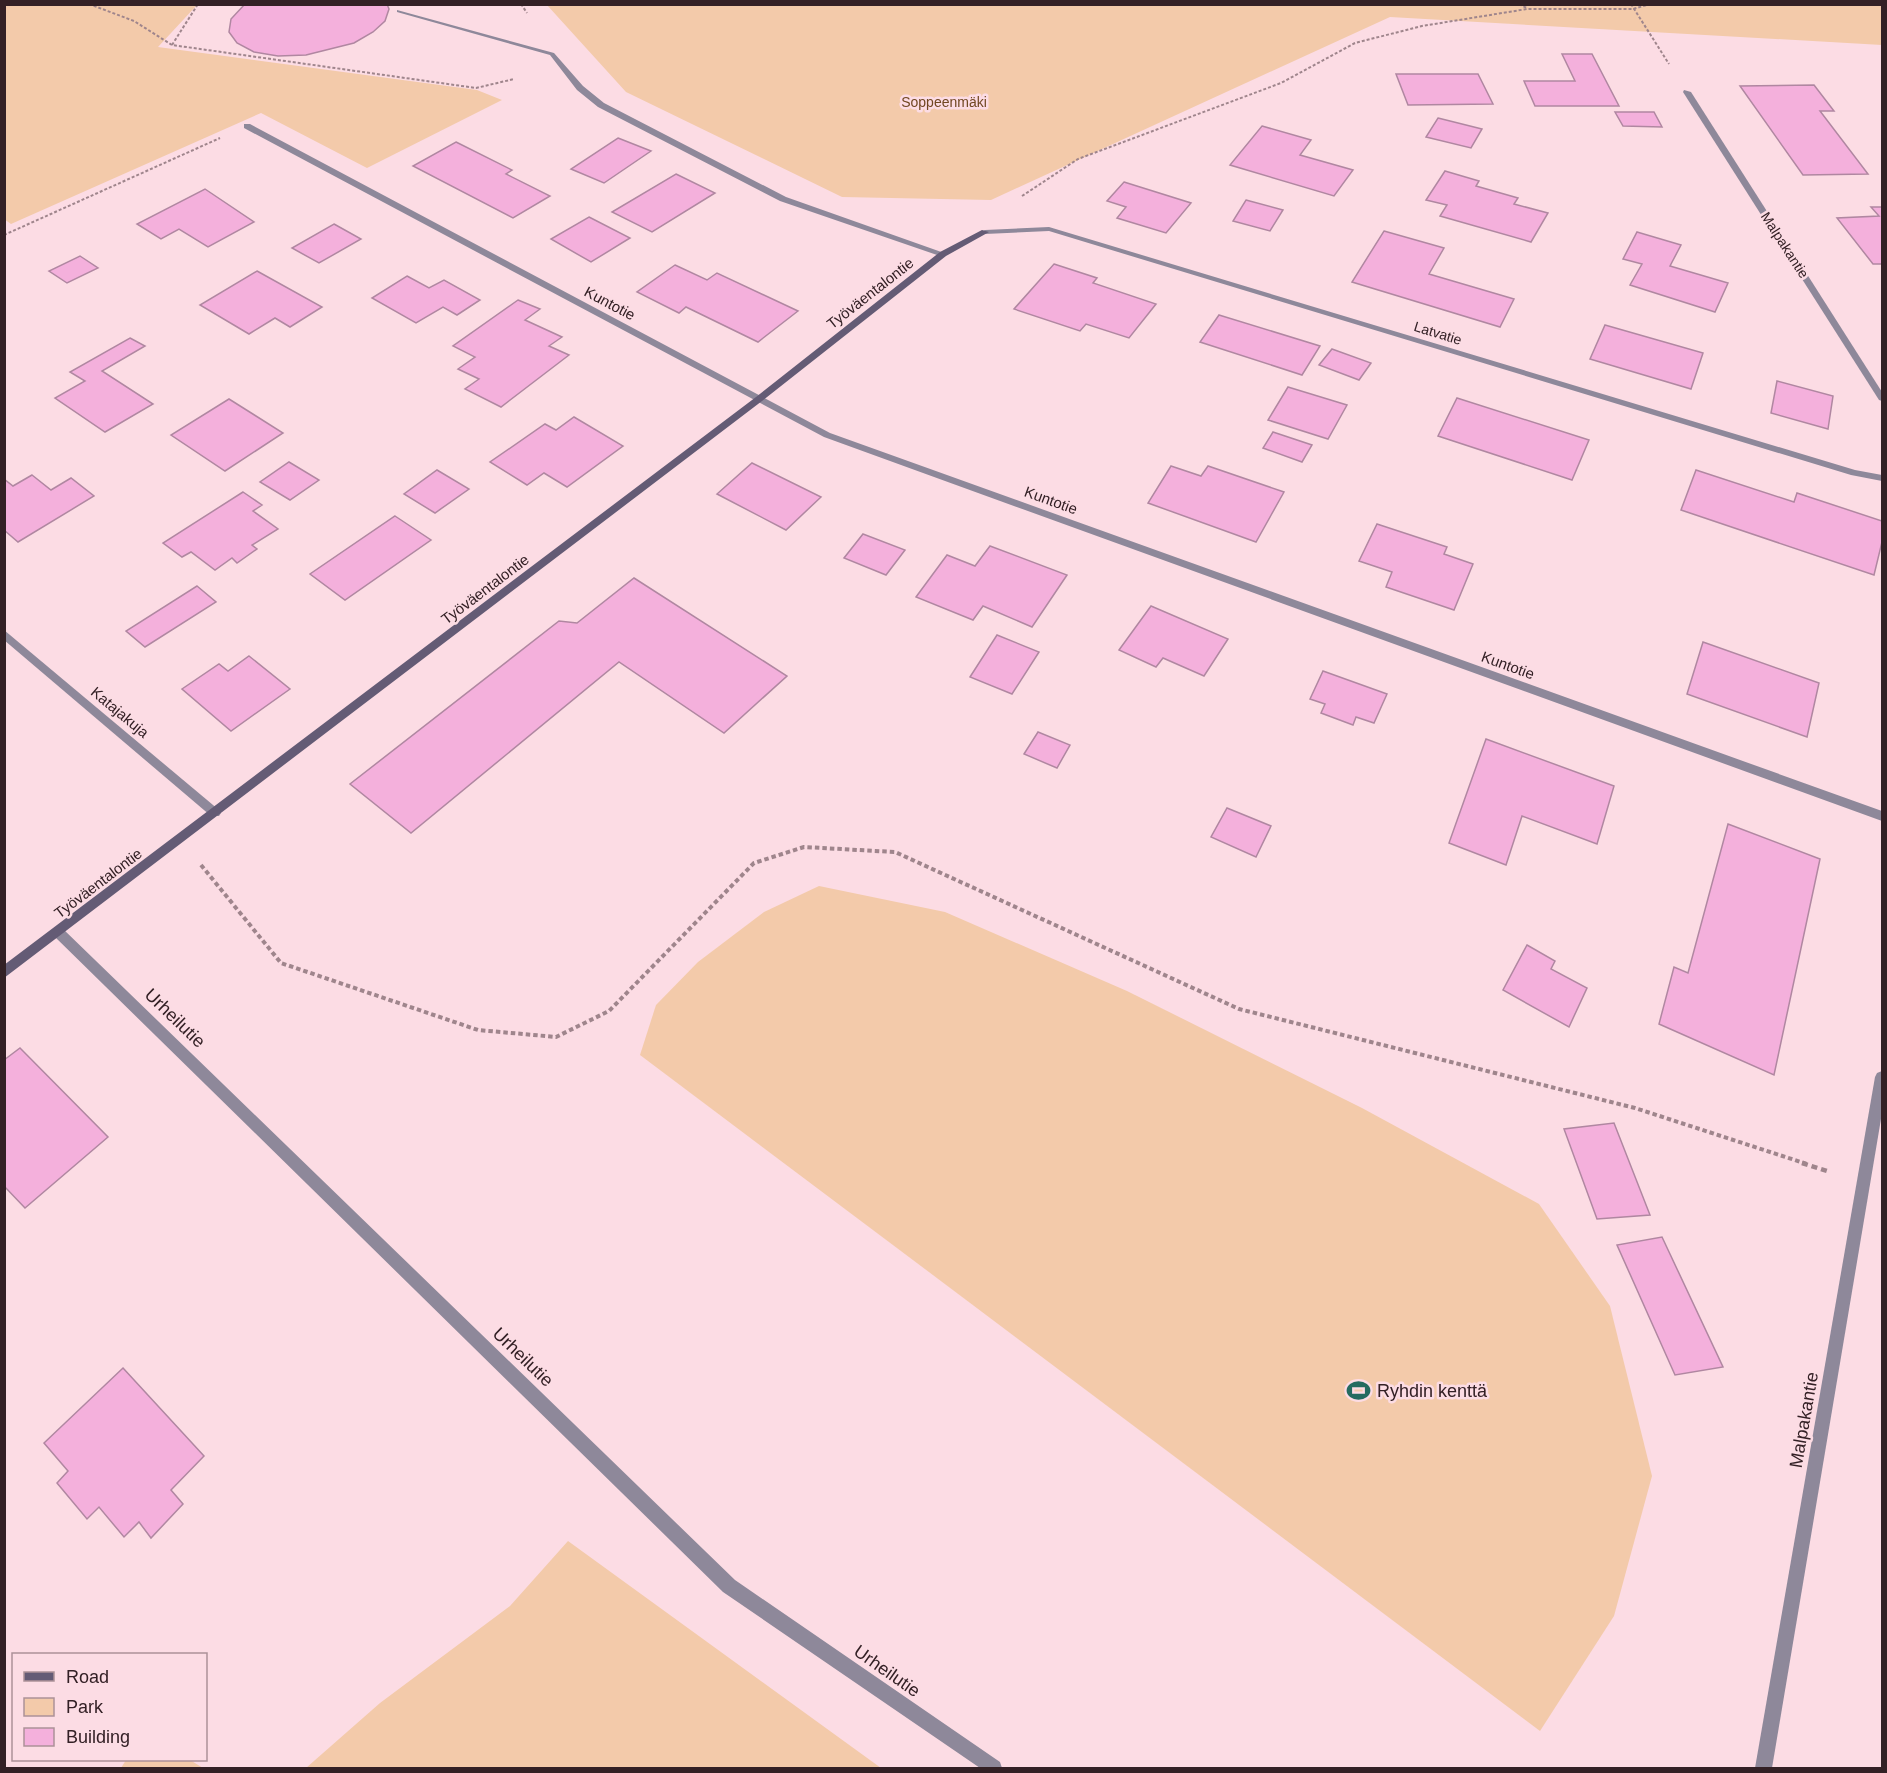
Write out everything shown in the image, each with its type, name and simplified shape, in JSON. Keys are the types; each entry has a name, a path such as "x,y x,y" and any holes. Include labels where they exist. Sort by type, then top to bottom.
{"street":[{"path":"399,11 552,54 580,88 601,105 783,199 944,254"},
{"name":"Malpakantie","path":"1687,92 1882,398"},
{"name":"Kuntotie","path":"247,126 827,435 1882,816"},
{"name":"Latvatie","path":"985,232 1049,229 1854,473 1882,478"},
{"name":"Työväentalontie","path":"4,973 759,399 944,254 985,232"},
{"name":"Katajakuja","path":"4,634 216,813"},
{"name":"Urheilutie","path":"58,932 729,1586 994,1768"},
{"name":"Malpakantie","path":"1763,1768 1882,1077"}],"path":[{"path":"89,4 134,21 172,45 476,88 564,67"},
{"path":"172,45 198,4"},
{"path":"1519,4 1527,9"},
{"path":"1631,4 1687,92"},
{"path":"985,232 1016,200 1078,159 1281,83 1355,43 1422,26 1527,9 1633,9 1650,4"},
{"path":"4,235 247,126"},
{"path":"181,839 280,963 478,1030 556,1037 609,1011 754,863 804,847 895,852 1239,1009 1635,1108 1864,1183"}],"green space":[{"name":"Soppeenmäki","path":"1882,4 1882,45 1390,17 991,200 842,197 626,92 547,5"},
{"path":"4,5 197,5 158,47 477,90 502,100 367,168 261,113 11,224 4,219"},
{"name":"Ryhdin kenttä","path":"819,886 945,912 1127,991 1362,1108 1539,1204 1610,1306 1652,1476 1614,1616 1540,1731 640,1055 656,1005 698,962 764,912"},
{"path":"568,1541 881,1768 306,1768 380,1703 510,1606"},
{"path":"125,1761 192,1761 203,1768 121,1768"}],"building":[{"path":"245,4 387,4 389,9 385,21 373,32 354,43 306,55 278,56 254,52 237,43 229,32 231,19"},
{"path":"1562,54 1592,54 1619,106 1535,106 1524,81 1575,81"},
{"path":"1396,74 1478,74 1493,104 1408,105"},
{"path":"1814,85 1834,111 1820,111 1868,174 1803,175 1740,86"},
{"path":"1615,112 1654,112 1662,127 1623,126"},
{"path":"1438,118 1482,129 1471,148 1426,137"},
{"path":"1262,126 1311,140 1300,155 1353,170 1334,196 1230,165"},
{"path":"618,138 651,151 604,183 571,169"},
{"path":"456,142 512,170 506,174 550,196 513,218 413,166"},
{"path":"1445,171 1479,181 1476,186 1518,198 1514,204 1548,213 1531,242 1440,216 1447,205 1426,200"},
{"path":"676,174 715,193 652,232 612,212"},
{"path":"1124,182 1191,203 1166,233 1117,218 1126,207 1107,201"},
{"path":"205,189 254,222 208,247 179,229 161,239 137,224"},
{"path":"1246,200 1283,210 1270,231 1233,221"},
{"path":"1871,207 1882,207 1882,264 1873,264 1837,218 1879,216"},
{"path":"589,217 630,238 591,262 551,239"},
{"path":"334,224 361,239 319,263 292,248"},
{"path":"1384,231 1444,248 1429,274 1514,299 1500,327 1352,282"},
{"path":"1637,232 1681,245 1670,266 1728,283 1715,312 1630,285 1642,264 1623,259"},
{"path":"80,256 98,268 67,283 49,271"},
{"path":"1054,264 1097,278 1093,283 1156,304 1129,338 1086,324 1080,331 1014,309"},
{"path":"675,265 707,280 717,273 798,311 758,342 686,307 679,313 637,292"},
{"path":"257,271 322,307 290,327 275,318 249,334 200,305"},
{"path":"407,276 429,288 444,280 480,300 457,315 443,307 416,323 372,298"},
{"path":"518,300 540,309 525,320 562,337 549,346 569,355 501,407 465,389 479,379 458,369 475,357 453,346"},
{"path":"1219,315 1320,346 1302,375 1200,342"},
{"path":"1605,325 1703,353 1691,389 1590,359"},
{"path":"130,338 145,346 102,371 153,404 105,432 55,398 85,381 70,372"},
{"path":"1332,349 1371,363 1359,380 1319,365"},
{"path":"1777,381 1833,396 1828,429 1771,413"},
{"path":"1288,387 1347,405 1328,439 1268,420"},
{"path":"1457,398 1589,440 1572,480 1438,436"},
{"path":"229,399 283,433 225,471 171,435"},
{"path":"574,417 623,446 567,487 544,473 527,485 490,462 545,424 556,430"},
{"path":"1273,432 1312,445 1302,462 1263,448"},
{"path":"289,462 319,480 290,500 260,482"},
{"path":"752,463 821,497 786,530 717,494"},
{"path":"1171,466 1201,476 1208,466 1284,492 1256,542 1148,503"},
{"path":"437,470 469,489 435,513 404,494"},
{"path":"1696,470 1794,502 1797,493 1882,521 1882,542 1874,575 1681,510"},
{"path":"32,475 51,490 71,478 94,496 18,542 4,530 4,479 13,486"},
{"path":"243,492 262,505 253,511 278,529 252,545 257,549 237,563 232,558 215,570 191,552 182,557 163,543"},
{"path":"395,516 431,540 345,600 310,574"},
{"path":"1377,524 1447,547 1444,554 1473,564 1454,610 1386,587 1392,572 1359,561"},
{"path":"863,534 905,550 886,575 844,558"},
{"path":"990,546 1067,575 1032,627 983,606 973,620 916,597 947,555 975,566"},
{"path":"634,578 787,676 724,733 619,662 411,833 350,784 559,621 577,623"},
{"path":"197,586 216,602 145,647 126,631"},
{"path":"1151,606 1228,639 1204,676 1163,658 1156,667 1119,650"},
{"path":"997,635 1039,652 1012,694 970,677"},
{"path":"1703,642 1819,683 1807,737 1687,694"},
{"path":"249,656 290,689 231,731 182,689 219,664 228,671"},
{"path":"1323,671 1387,694 1374,723 1356,717 1353,725 1321,713 1325,704 1310,699"},
{"path":"1038,732 1070,745 1057,768 1024,754"},
{"path":"1486,739 1614,786 1597,844 1522,816 1506,865 1449,843"},
{"path":"1227,808 1271,826 1256,857 1211,837"},
{"path":"1728,824 1820,859 1774,1075 1659,1024 1674,967 1688,973"},
{"path":"1527,945 1555,961 1551,969 1587,988 1569,1027 1503,990"},
{"path":"20,1048 108,1137 25,1208 4,1186 4,1060"},
{"path":"1614,1123 1650,1215 1597,1219 1564,1129"},
{"path":"1662,1237 1723,1367 1675,1375 1617,1245"},
{"path":"123,1368 204,1456 171,1490 183,1504 151,1538 139,1522 124,1537 99,1507 87,1519 57,1483 68,1471 44,1443"}],"place":[{"name":"Ryhdin kenttä","path":"1359,1391"}]}
